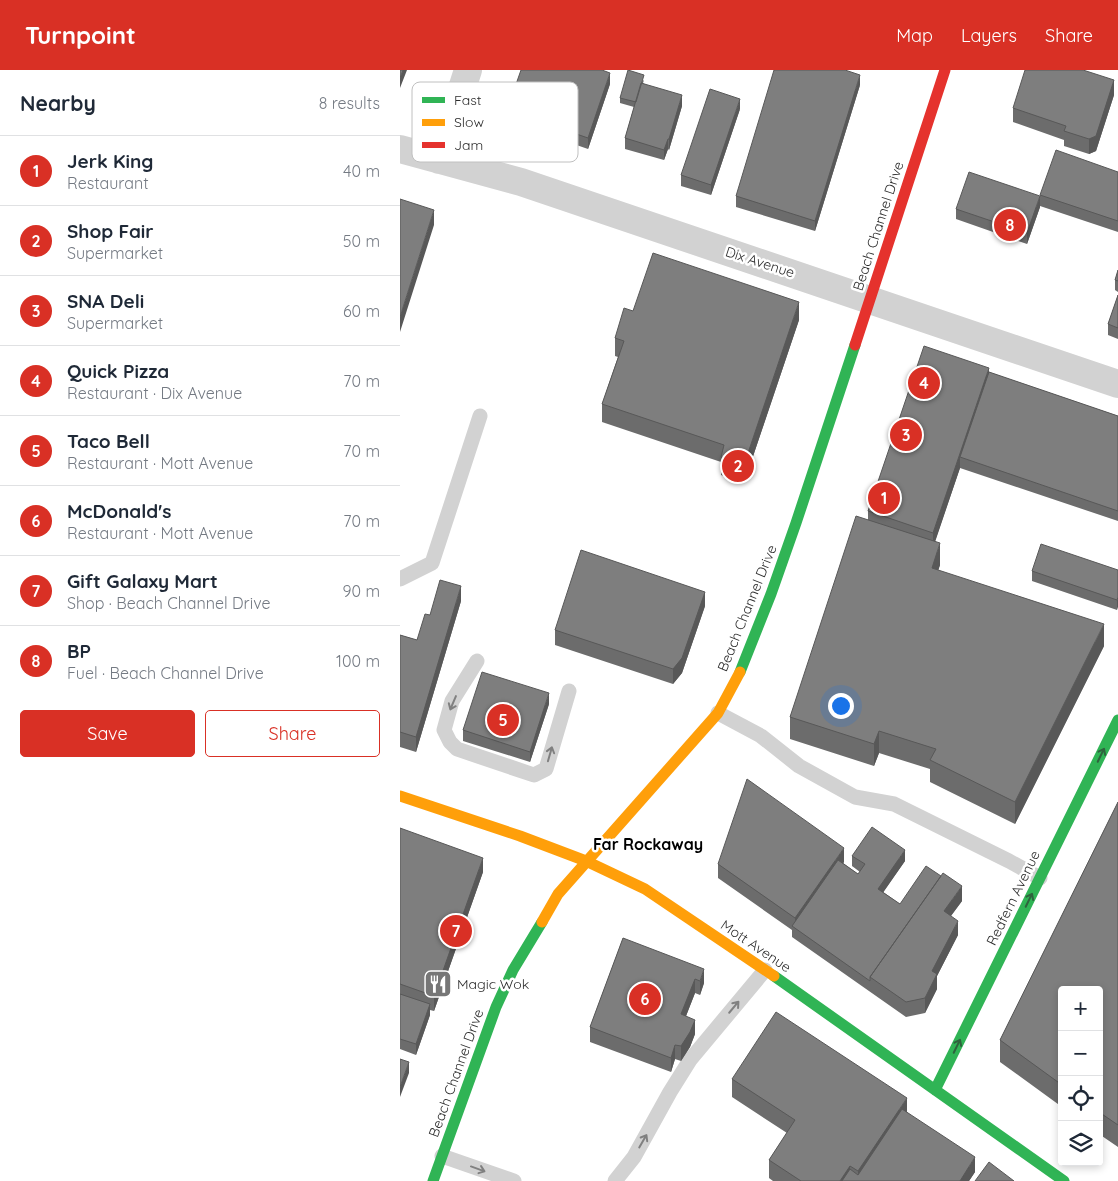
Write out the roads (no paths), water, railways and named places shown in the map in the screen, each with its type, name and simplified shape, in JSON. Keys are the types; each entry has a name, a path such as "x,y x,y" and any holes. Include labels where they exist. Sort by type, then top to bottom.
{"main road":[{"name":"Beach Channel Drive","path":"433,1181 496,1007 513,970 558,894 718,713 742,667 771,594 945,70"},
{"name":"Redfern Avenue","path":"935,1090 1118,720"},
{"name":"Mott Avenue","path":"400,796 520,836 586,861 645,889 766,970 1064,1181"}],"street":[{"path":"464,82 468,70"},
{"name":"Dix Avenue","path":"446,162 521,182 1118,384"}],"lane":[{"path":"400,579 432,562 480,416"},
{"path":"478,661 452,701 444,730 450,742 457,749 534,775 546,769 569,690"},
{"path":"718,713 761,736 799,766 855,797 894,804 1040,878"},
{"path":"615,1181 634,1157 690,1060 766,970"},
{"path":"442,1156 514,1181"}],"place":[{"name":"BP","path":"1010,225"},
{"name":"Quick Pizza","path":"924,383"},
{"name":"SNA Deli","path":"906,435"},
{"name":"Shop Fair","path":"738,466"},
{"name":"Jerk King","path":"884,498"},
{"name":"Taco Bell","path":"503,720"},
{"name":"Gift Galaxy Mart","path":"456,931"},
{"name":"Magic Wok","path":"438,984"},
{"name":"McDonald's","path":"645,999"}],"district":[{"name":"Far Rockaway","path":"648,844"}]}
